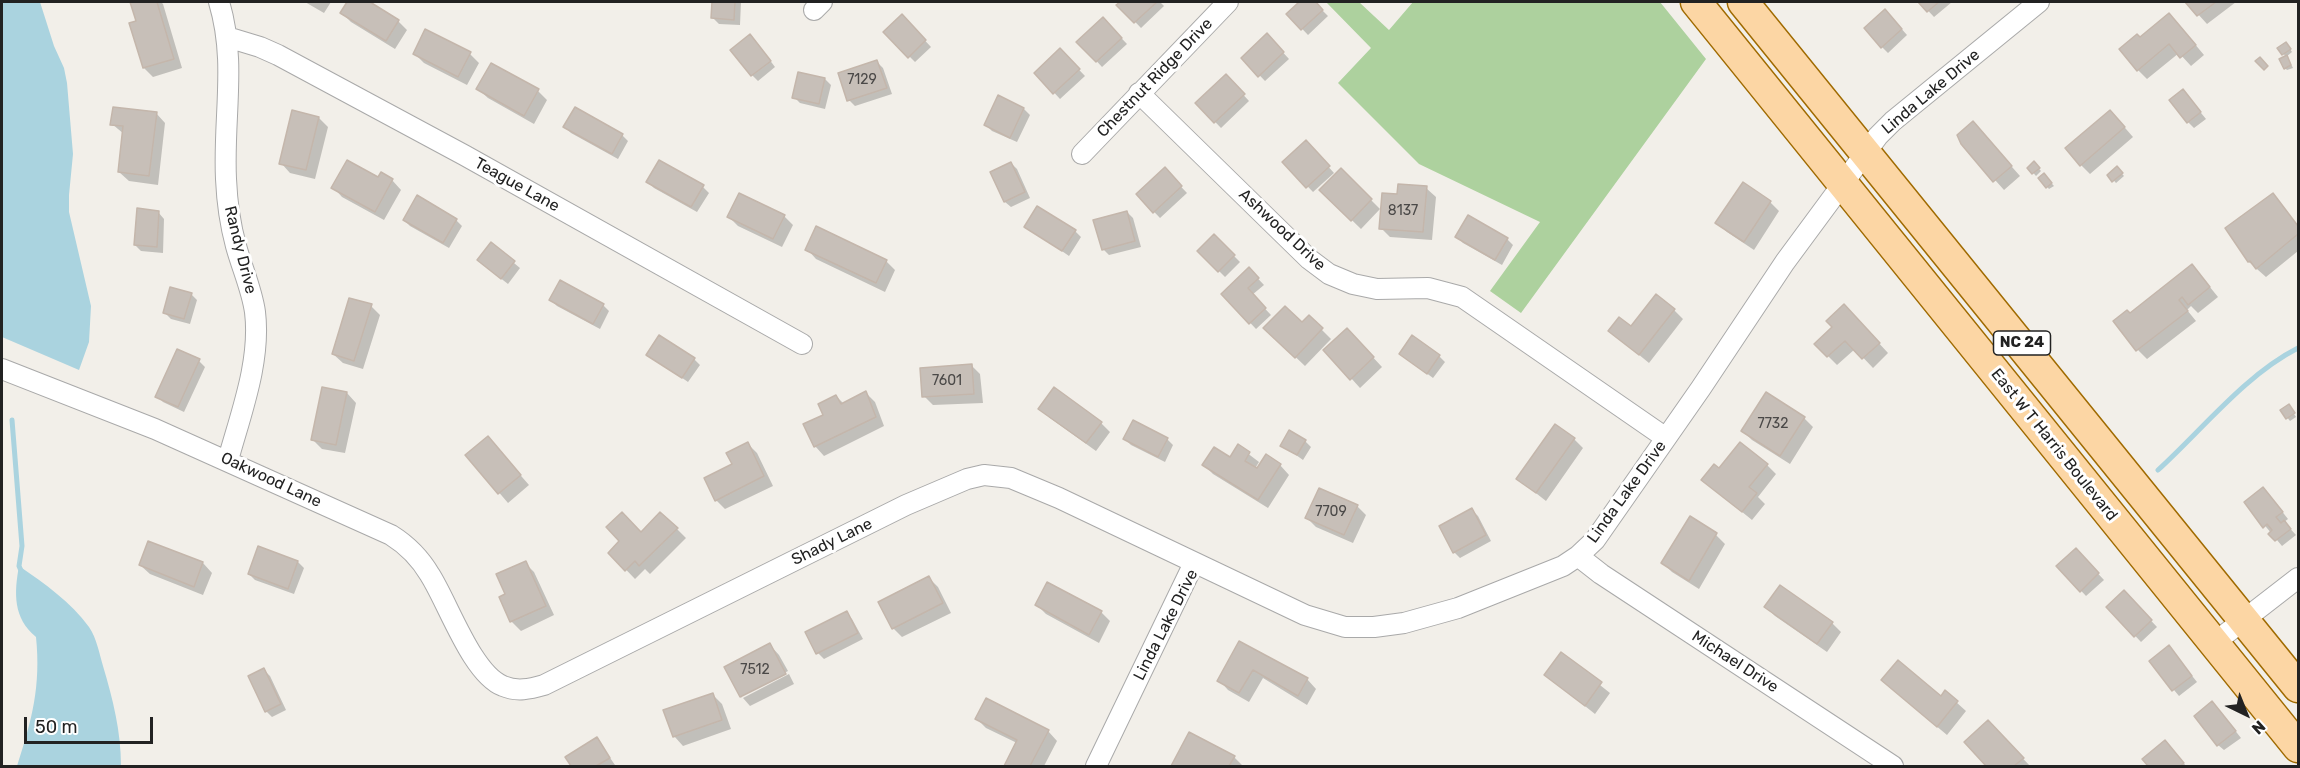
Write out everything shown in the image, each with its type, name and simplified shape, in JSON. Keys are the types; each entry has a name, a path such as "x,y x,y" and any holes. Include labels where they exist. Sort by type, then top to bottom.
{"main road":[{"name":"East W T Harris Boulevard","path":"1696,2 2298,747"},
{"name":"NC 24","path":"1743,2 2298,687"}],"street":[{"name":"Randy Drive","path":"219,2 227,37 230,81 226,177 228,212 252,299 256,339 243,407 228,460"},
{"name":"Chestnut Ridge Drive","path":"1082,154 1228,2"},
{"name":"Linda Lake Drive","path":"1096,766 1194,563 1305,615 1336,625 1374,627 1404,623 1458,608 1563,566 1578,556 1594,540 1785,262 1866,153 1893,121 2039,2"},
{"name":"Teague Lane","path":"227,37 260,47 278,56 474,161 802,344"},
{"name":"Ashwood Drive","path":"1139,93 1309,259 1329,273 1353,284 1377,289 1428,288 1462,297 1666,438"},
{"name":"Oakwood Lane","path":"2,369 228,460 392,535 418,557 430,575 478,665"},
{"name":"Shady Lane","path":"478,665 489,677 504,687 527,690 544,686 906,505 967,479 984,475 1011,478 1194,563"},
{"name":"Michael Drive","path":"1578,556 1601,574 1893,766"},
{"path":"2214,644 2298,578"}],"green space":[{"path":"1326,2 1359,2 1389,30 1413,2 1660,2 1706,59 1521,313 1490,291 1540,222 1419,164 1338,83 1371,48"}],"water":[{"path":"2,2 40,2 54,46 64,68 73,154 69,212 91,306 89,342 79,370 2,337"},
{"path":"19,566 66,601 92,632 113,703 120,740 121,766 17,766 31,718 37,671 36,637 23,622 17,605 16,586"}],"building":[{"path":"130,2 157,2 174,59 143,68 129,23 136,21"},
{"path":"347,2 370,2 399,20 386,41 340,13"},
{"path":"712,2 735,2 734,20 711,18"},
{"path":"1120,2 1157,2 1134,23 1116,5"},
{"path":"1299,2 1316,2 1323,10 1301,30 1286,14"},
{"path":"1918,2 1939,2 1927,12"},
{"path":"2185,2 2216,2 2197,16"},
{"path":"1885,9 1902,29 1881,48 1864,28"},
{"path":"2169,13 2196,45 2180,58 2169,44 2137,71 2119,49 2137,34 2140,37"},
{"path":"902,14 926,40 908,58 883,32"},
{"path":"1103,17 1122,38 1096,62 1076,42"},
{"path":"425,29 471,52 458,77 413,54"},
{"path":"1267,33 1284,52 1258,77 1241,58"},
{"path":"750,34 771,61 751,76 730,50"},
{"path":"2286,42 2291,49 2282,55 2277,48"},
{"path":"1060,48 1080,69 1053,94 1034,73"},
{"path":"2287,55 2291,65 2284,69 2279,59"},
{"path":"2260,57 2268,66 2264,70 2255,61"},
{"path":"877,60 887,88 847,101 838,73"},
{"path":"491,63 539,89 524,116 476,89"},
{"path":"798,72 825,78 819,104 792,98"},
{"path":"1226,74 1245,94 1214,123 1195,103"},
{"path":"2183,89 2201,112 2187,123 2169,100"},
{"path":"998,95 1024,108 1010,138 984,125"},
{"path":"113,107 157,112 149,176 118,172 123,126 110,125"},
{"path":"575,107 623,134 612,154 563,127"},
{"path":"292,110 319,117 306,170 279,164"},
{"path":"2110,110 2125,127 2080,166 2065,148"},
{"path":"1973,121 2012,166 1993,182 1961,144 1957,135"},
{"path":"1306,140 1330,166 1306,188 1282,162"},
{"path":"347,160 378,177 381,172 393,179 375,212 331,188"},
{"path":"659,160 704,185 691,207 646,182"},
{"path":"2034,161 2040,168 2032,174 2027,168"},
{"path":"1011,162 1025,192 1004,202 990,172"},
{"path":"2117,166 2123,173 2112,182 2107,175"},
{"path":"1165,167 1182,186 1153,213 1136,194"},
{"path":"1341,168 1372,199 1351,221 1319,190"},
{"path":"2044,173 2052,183 2046,188 2038,178"},
{"path":"1743,182 1771,201 1744,242 1715,223"},
{"path":"1398,184 1427,186 1423,232 1379,229 1382,193 1397,194"},
{"path":"739,193 785,215 773,239 727,217"},
{"path":"2273,193 2298,226 2298,234 2256,269 2250,261 2248,262 2225,228"},
{"path":"417,195 457,219 443,243 403,220"},
{"path":"1037,206 1076,230 1062,251 1024,227"},
{"path":"137,208 159,211 157,247 134,245"},
{"path":"1127,211 1135,241 1102,250 1093,220"},
{"path":"1468,215 1508,238 1495,260 1455,237"},
{"path":"816,226 887,260 876,283 805,250"},
{"path":"1214,234 1235,255 1218,272 1197,251"},
{"path":"491,242 515,261 501,279 477,260"},
{"path":"2192,264 2210,287 2188,305 2182,297 2179,300 2188,311 2136,351 2113,321 2127,310 2130,313"},
{"path":"1249,267 1259,278 1248,288 1266,308 1249,324 1221,294"},
{"path":"560,280 604,304 593,324 549,300"},
{"path":"170,287 192,293 184,319 163,313"},
{"path":"1656,294 1675,309 1639,355 1608,331 1619,317 1631,326"},
{"path":"349,298 372,304 354,361 332,354"},
{"path":"1844,304 1880,343 1862,359 1845,341 1827,357 1814,344 1832,327 1826,321"},
{"path":"1285,306 1302,322 1309,315 1323,328 1295,358 1263,328"},
{"path":"1347,328 1374,357 1350,380 1323,350"},
{"path":"659,335 695,358 682,378 646,355"},
{"path":"1412,335 1440,355 1427,374 1399,354"},
{"path":"177,349 200,359 178,407 155,397"},
{"path":"972,364 974,394 922,397 920,368"},
{"path":"322,387 347,392 336,445 311,440"},
{"path":"1054,387 1102,422 1086,443 1038,409"},
{"path":"866,391 876,417 814,447 803,424 823,415 818,404 836,395 841,404"},
{"path":"1766,392 1805,417 1780,456 1741,431"},
{"path":"2289,404 2295,413 2286,419 2280,410"},
{"path":"1133,420 1168,438 1158,457 1123,439"},
{"path":"1555,424 1575,438 1536,493 1516,479"},
{"path":"1289,430 1306,440 1297,455 1280,446"},
{"path":"488,436 521,475 498,494 465,455"},
{"path":"748,442 764,476 715,501 704,478 732,464 726,453"},
{"path":"1740,442 1768,464 1749,487 1757,493 1742,512 1701,480 1714,464 1719,468"},
{"path":"1238,444 1250,452 1245,461 1257,468 1266,454 1281,464 1258,500 1202,465 1214,447 1230,457"},
{"path":"2263,487 2283,512 2276,517 2281,523 2284,520 2291,529 2275,541 2268,534 2272,530 2267,524 2263,528 2244,502"},
{"path":"1319,488 1358,505 1344,535 1305,518"},
{"path":"1472,508 1486,535 1453,553 1439,526"},
{"path":"622,512 641,532 660,512 678,528 639,566 635,561 625,571 608,553 619,541 606,527"},
{"path":"1690,516 1717,533 1689,581 1661,563"},
{"path":"148,541 203,562 194,587 139,565"},
{"path":"258,546 298,561 288,589 248,574"},
{"path":"2076,548 2099,573 2080,592 2056,566"},
{"path":"526,561 546,606 510,622 499,597 505,594 496,574"},
{"path":"929,576 943,603 892,629 878,602"},
{"path":"1047,582 1102,611 1089,635 1035,605"},
{"path":"1780,585 1833,622 1817,644 1764,607"},
{"path":"2124,590 2152,620 2134,637 2106,607"},
{"path":"847,611 858,633 816,654 805,632"},
{"path":"1239,641 1308,678 1298,696 1253,670 1239,693 1217,681"},
{"path":"770,643 786,674 740,697 724,667"},
{"path":"2169,645 2192,676 2172,691 2149,661"},
{"path":"1561,652 1602,682 1585,706 1544,675"},
{"path":"1898,660 1941,696 1945,690 1958,701 1937,727 1881,680"},
{"path":"264,668 281,704 265,712 248,676"},
{"path":"713,693 722,720 673,737 663,710"},
{"path":"986,698 1049,730 1030,766 1004,766 1017,740 975,719"},
{"path":"2212,701 2236,731 2217,746 2194,716"},
{"path":"1988,720 2024,758 2014,766 1986,766 1964,742"},
{"path":"1189,732 1235,756 1229,766 1171,766"},
{"path":"597,737 610,758 596,766 571,766 565,757"},
{"path":"2165,740 2184,763 2180,766 2148,766 2142,759"}],"waterway":[{"path":"2158,470 2242,388 2279,359 2298,348"},
{"path":"12,420 22,546 19,566 22,573"}]}
